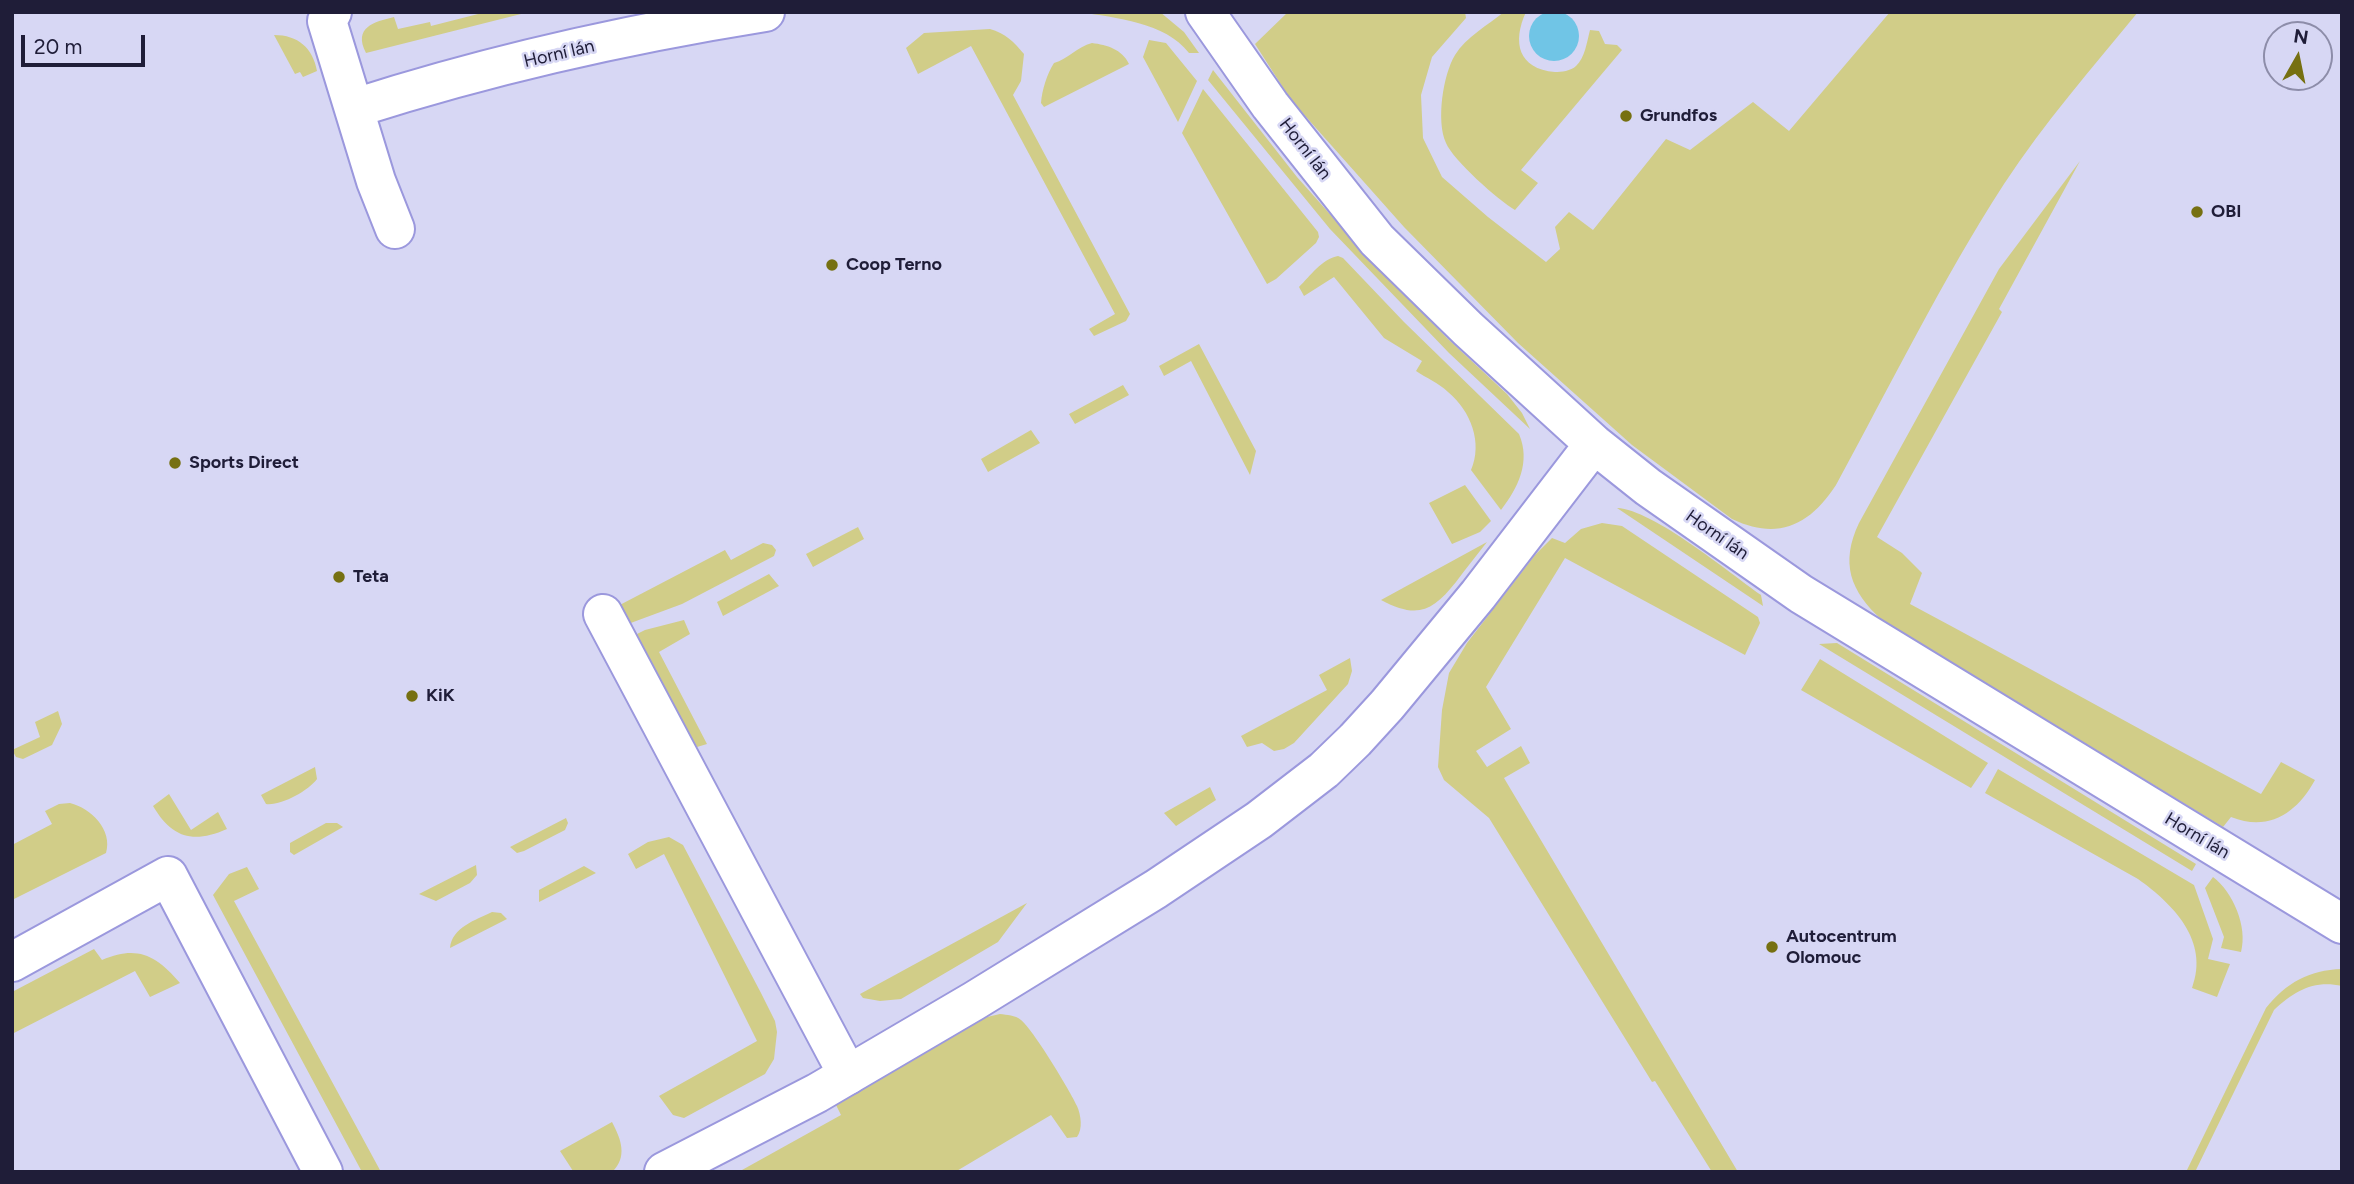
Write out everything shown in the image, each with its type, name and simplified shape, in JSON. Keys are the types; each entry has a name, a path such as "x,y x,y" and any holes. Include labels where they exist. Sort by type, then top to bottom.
{"street":[{"path":"332,12 327,21 376,181 396,229"},
{"name":"Horní lán","path":"355,108 506,66 658,32 765,12"},
{"name":"Horní lán","path":"1205,12 1270,105 1377,240 1468,329 1594,444 1648,486 1801,594 2342,924"},
{"path":"664,1172 848,1075 974,1001 1156,889 1259,820 1324,770 1355,740 1420,667 1539,518 1594,444"},
{"path":"603,614 848,1075"},
{"path":"12,962 168,876 323,1172"}],"shaded area":[{"path":"486,12 529,12 366,53 363,44 362,37 368,27 394,17 398,29 430,22 431,26"},
{"path":"1079,12 1160,12 1184,32 1199,53 1189,53 1167,34 1139,23"},
{"path":"1288,12 1465,12 1466,18 1432,57 1421,95 1423,138 1442,177 1546,262 1560,249 1555,227 1569,212 1593,230 1666,139 1690,150 1753,102 1789,131 1890,12 2138,12 2052,118 2004,184 1938,295 1826,499 1804,519 1792,525 1764,529 1732,519 1632,445 1518,343 1404,227 1291,100 1255,44"},
{"path":"1504,12 1526,12 1519,34 1521,52 1533,66 1543,70 1560,72 1576,66 1584,54 1590,30 1599,31 1605,44 1617,45 1622,50 1521,170 1538,183 1515,210 1466,169 1450,150 1443,134 1441,111 1447,74 1455,55 1471,37"},
{"path":"990,29 1009,38 1024,54 1021,81 1013,95 1130,314 1126,321 1094,336 1089,329 1115,314 971,46 918,74 906,48 924,33"},
{"path":"274,35 290,37 303,44 312,56 317,71 303,77 300,72 295,74"},
{"path":"1149,40 1166,43 1197,81 1178,122 1143,57"},
{"path":"1092,43 1114,49 1129,64 1044,107 1041,103 1042,93 1054,63"},
{"path":"1213,70 1297,177 1447,338 1507,394 1522,413 1530,429 1449,353 1330,229 1208,80"},
{"path":"1203,89 1318,232 1316,243 1267,284 1182,133"},
{"path":"2080,161 1999,309 2002,312 1877,537 1902,553 1922,573 1910,604 2261,794 2281,762 2315,780 2300,802 2270,821 2245,821 2231,817 2223,827 1882,620 1862,598 1851,576 1850,551 1859,523 1999,269"},
{"path":"1338,256 1519,434 1524,455 1521,474 1513,493 1501,510 1471,470 1476,449 1469,418 1444,389 1416,371 1422,361 1384,338 1334,277 1304,296 1299,287 1322,264"},
{"path":"1199,344 1256,451 1250,475 1191,361 1164,376 1159,366"},
{"path":"1123,385 1129,395 1075,424 1069,414"},
{"path":"1031,430 1040,443 988,472 981,459"},
{"path":"1465,485 1491,521 1480,532 1452,544 1429,503"},
{"path":"1617,508 1650,519 1691,544 1761,595 1763,606"},
{"path":"1602,523 1622,526 1758,617 1760,623 1745,655 1565,558 1486,687 1511,729 1476,751 1487,767 1521,746 1530,763 1504,778 1738,1172 1712,1172 1655,1081 1652,1082 1489,818 1444,780 1438,767 1442,710 1449,673 1467,643 1535,555 1552,538 1565,543 1581,529"},
{"path":"858,527 864,539 813,567 806,554"},
{"path":"1487,542 1447,592 1431,606 1414,611 1381,600"},
{"path":"763,543 772,545 776,550 774,556 682,604 628,624 614,608 725,550 731,560"},
{"path":"769,574 779,586 723,616 717,602"},
{"path":"684,620 690,634 659,652 707,744 697,747 635,635"},
{"path":"1837,643 2196,864 2192,871 1819,644"},
{"path":"1350,658 1352,671 1348,684 1294,743 1274,751 1262,743 1247,747 1241,736 1327,690 1319,675"},
{"path":"1820,659 1988,763 1971,788 1801,690"},
{"path":"58,711 62,724 52,745 23,759 16,757 12,750 40,737 35,722"},
{"path":"315,767 317,779 307,788 294,797 266,804 261,795"},
{"path":"1998,769 2194,885 2213,939 2208,959 2230,964 2217,997 2192,988 2196,955 2192,939 2185,925 2164,900 2138,879 1985,793"},
{"path":"1210,787 1216,800 1176,826 1164,813"},
{"path":"169,794 191,830 218,812 227,829 194,837 176,831 160,817 153,806"},
{"path":"70,803 85,810 98,821 106,836 106,853 12,900 12,845 52,824 45,811 59,804"},
{"path":"566,818 568,823 565,830 524,851 517,853 510,847"},
{"path":"326,823 337,823 343,827 294,855 290,852 290,843"},
{"path":"669,837 683,845 761,993 775,1021 777,1032 774,1059 765,1074 684,1118 673,1115 659,1096 757,1041 664,854 636,869 628,854 648,842"},
{"path":"476,865 477,875 470,883 436,901 419,894"},
{"path":"584,866 596,873 539,902 539,890"},
{"path":"247,867 259,889 234,901 381,1172 362,1172 213,895 229,874"},
{"path":"2213,877 2227,892 2237,911 2243,942 2241,952 2221,948 2224,937 2205,888"},
{"path":"1027,903 998,942 901,999 880,1001 863,998 860,994"},
{"path":"492,912 501,913 507,919 450,948 460,929"},
{"path":"94,949 102,960 126,953 145,955 163,965 180,983 150,997 135,971 12,1034 12,992"},
{"path":"2342,969 2342,986 2313,986 2289,997 2274,1010 2195,1172 2186,1172 2266,1008 2299,979 2319,972"},
{"path":"1000,1014 1021,1020 1051,1061 1078,1110 1081,1126 1077,1137 1067,1138 1051,1115 955,1172 743,1172 742,1170 841,1115 836,1105 987,1017"},
{"path":"612,1122 621,1148 617,1166 612,1172 573,1171 560,1151"}],"water":[{"path":"1554,11 1572,18 1579,36 1572,54 1554,61 1536,54 1529,36 1536,18"}],"place":[{"name":"Grundfos","path":"1626,116"},
{"name":"OBI","path":"2197,212"},
{"name":"Coop Terno","path":"832,265"},
{"name":"Sports Direct","path":"175,463"},
{"name":"Teta","path":"339,577"},
{"name":"KiK","path":"412,696"},
{"name":"Autocentrum Olomouc","path":"1772,947"}]}
